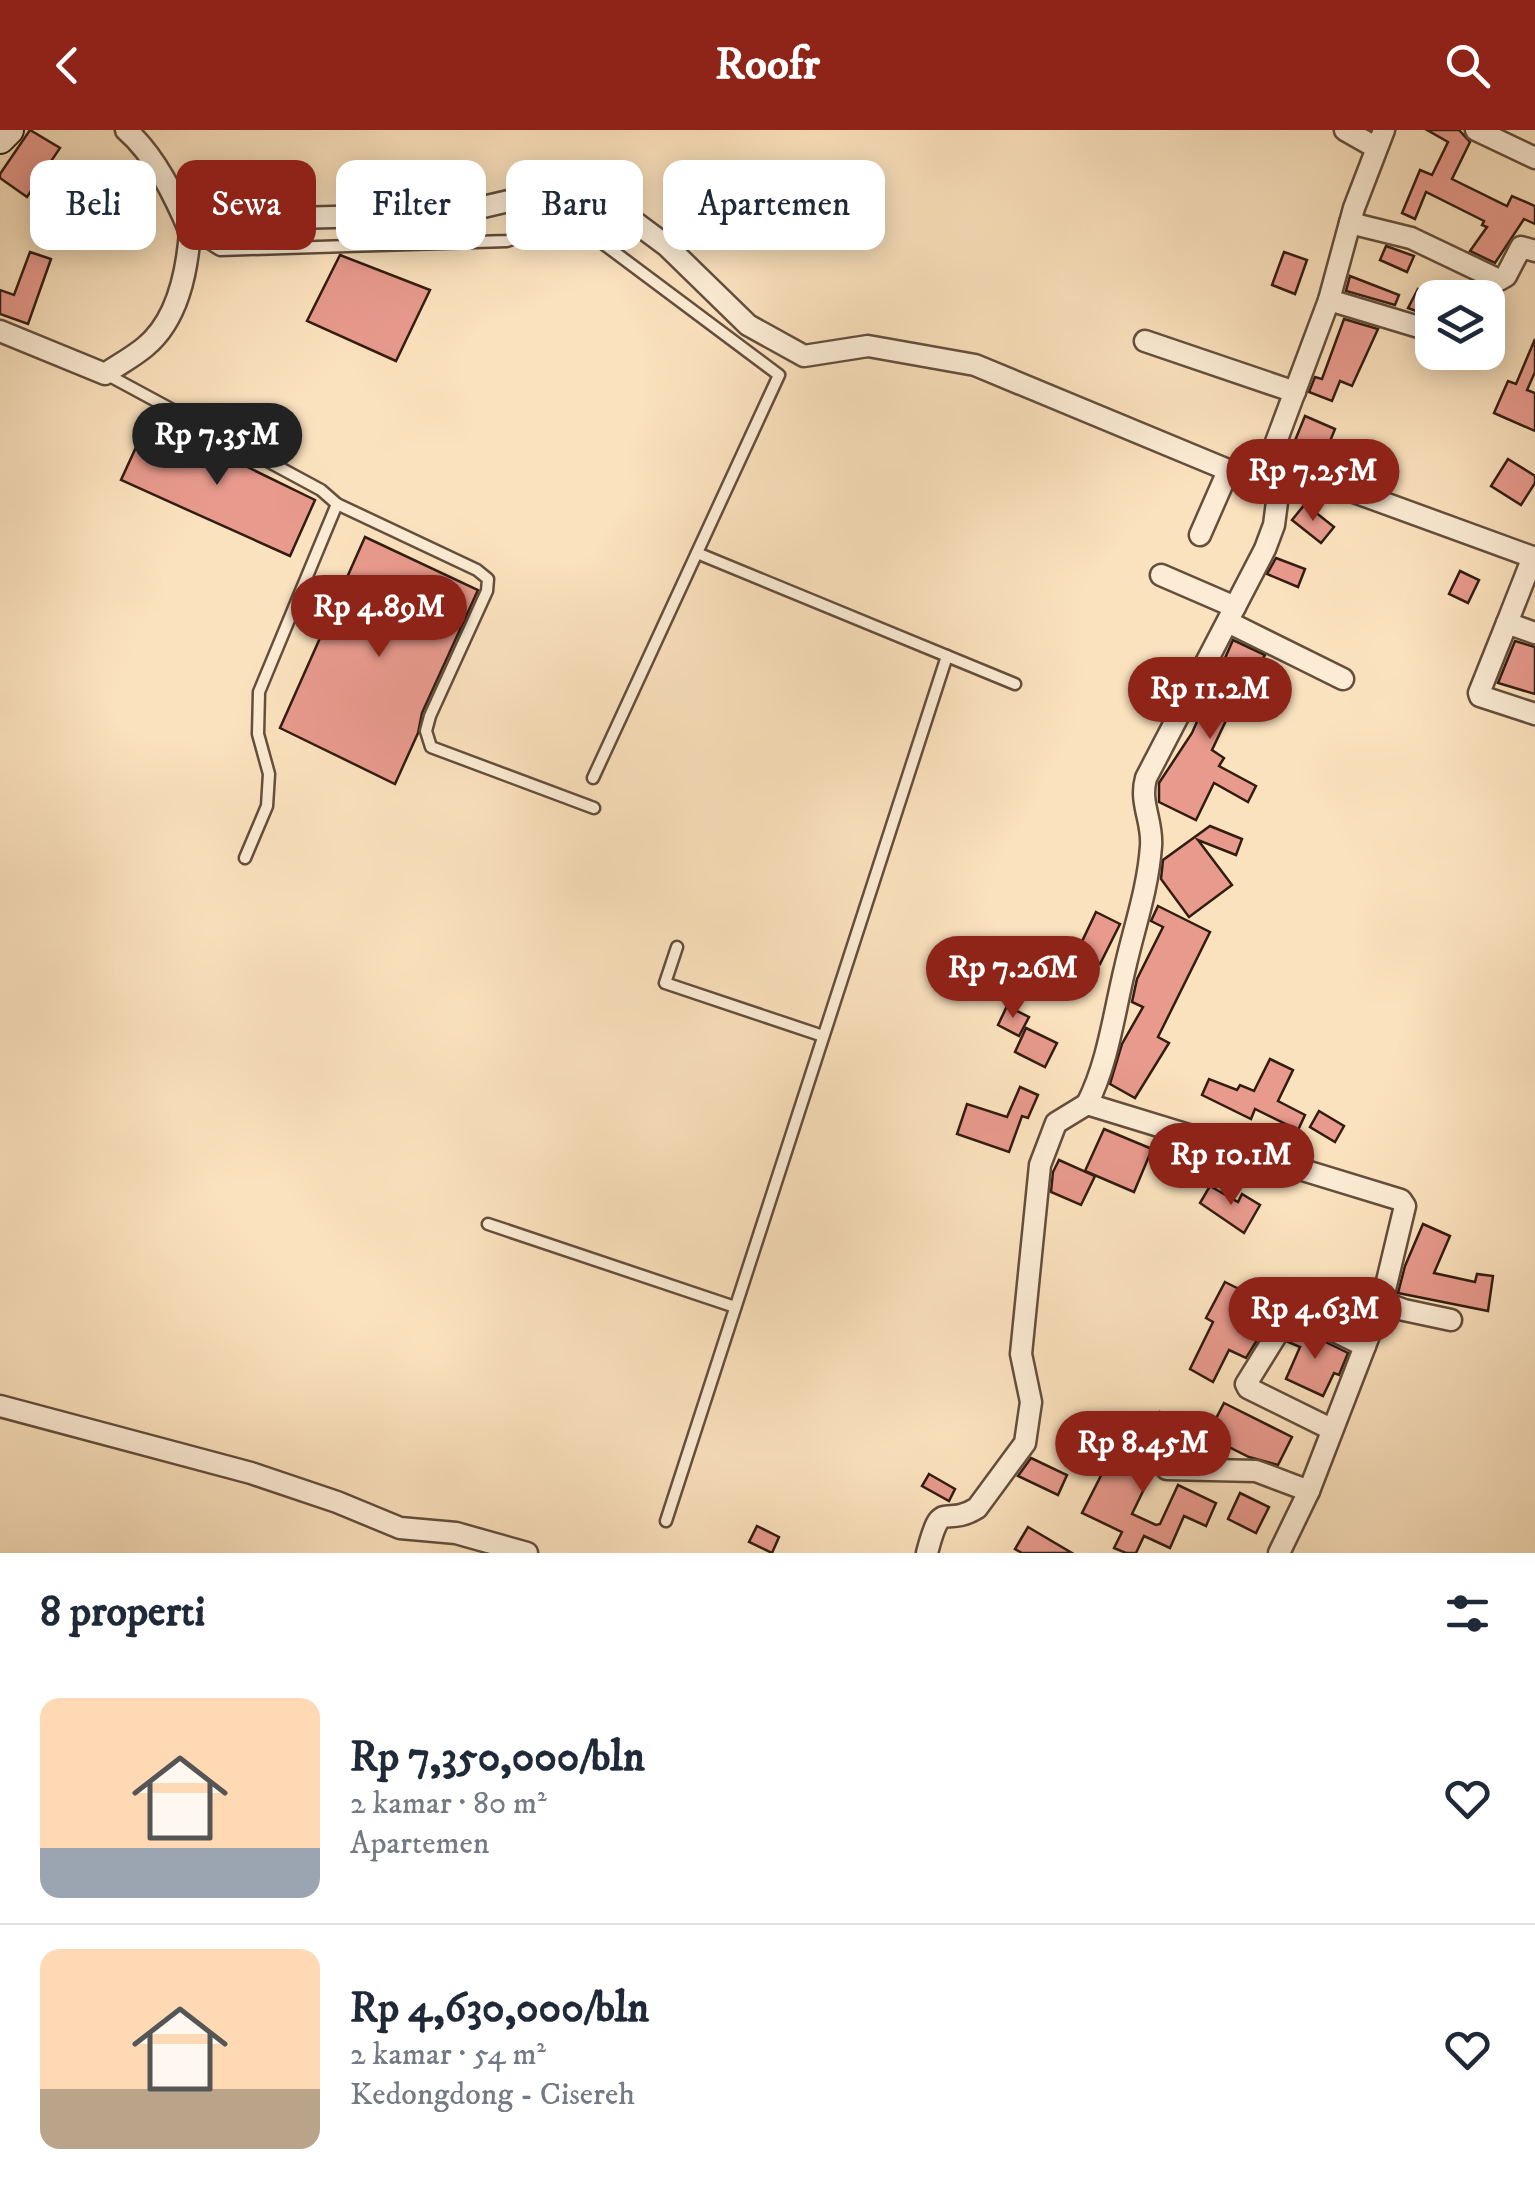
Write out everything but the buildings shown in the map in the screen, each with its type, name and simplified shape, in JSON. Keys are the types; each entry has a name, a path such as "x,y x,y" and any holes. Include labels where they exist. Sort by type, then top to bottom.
{"street":[{"path":"0,139 9,130"},
{"path":"126,130 158,170 176,205"},
{"path":"927,1553 939,1519 977,1508 1025,1443 1031,1402 1021,1354 1040,1166 1056,1122 1087,1104 1097,1083 1138,928 1152,847 1152,825 1142,792 1274,525 1277,502 1270,476 1276,442 1328,300 1379,138 1345,130"},
{"path":"1476,130 1535,158"},
{"path":"316,217 453,214 583,187 667,246 748,325 792,351 816,356 868,346 975,365 1240,476 1298,475 1324,481 1534,558 1479,694 1535,714"},
{"path":"1350,223 1411,238 1499,280 1506,276 1521,247 1535,251"},
{"path":"0,331 105,374 147,346 169,320 188,266 189,250"},
{"path":"1328,300 1415,326"},
{"path":"1145,342 1295,392"},
{"path":"1200,535 1228,471"},
{"path":"1161,575 1343,679"},
{"path":"1508,623 1535,633"},
{"path":"1087,1104 1401,1200 1406,1212 1382,1302 1309,1491 1279,1553"},
{"path":"1382,1302 1451,1320"},
{"path":"1331,1430 1246,1384 1290,1312 1364,1346"},
{"path":"0,1406 252,1473 400,1528 456,1533 527,1553"},
{"path":"1167,1469 1256,1472 1309,1491"}],"lane":[{"path":"316,247 506,241 561,223 593,236 779,374 593,778"},
{"path":"105,374 322,490 338,504 477,570 488,579 488,591 430,716 426,731 431,747 594,808"},
{"path":"245,858 267,806 269,774 258,734 260,692 338,504"},
{"path":"697,553 1015,684"},
{"path":"666,1521 946,656"},
{"path":"677,946 665,983 824,1036"},
{"path":"488,1224 736,1307"}]}
